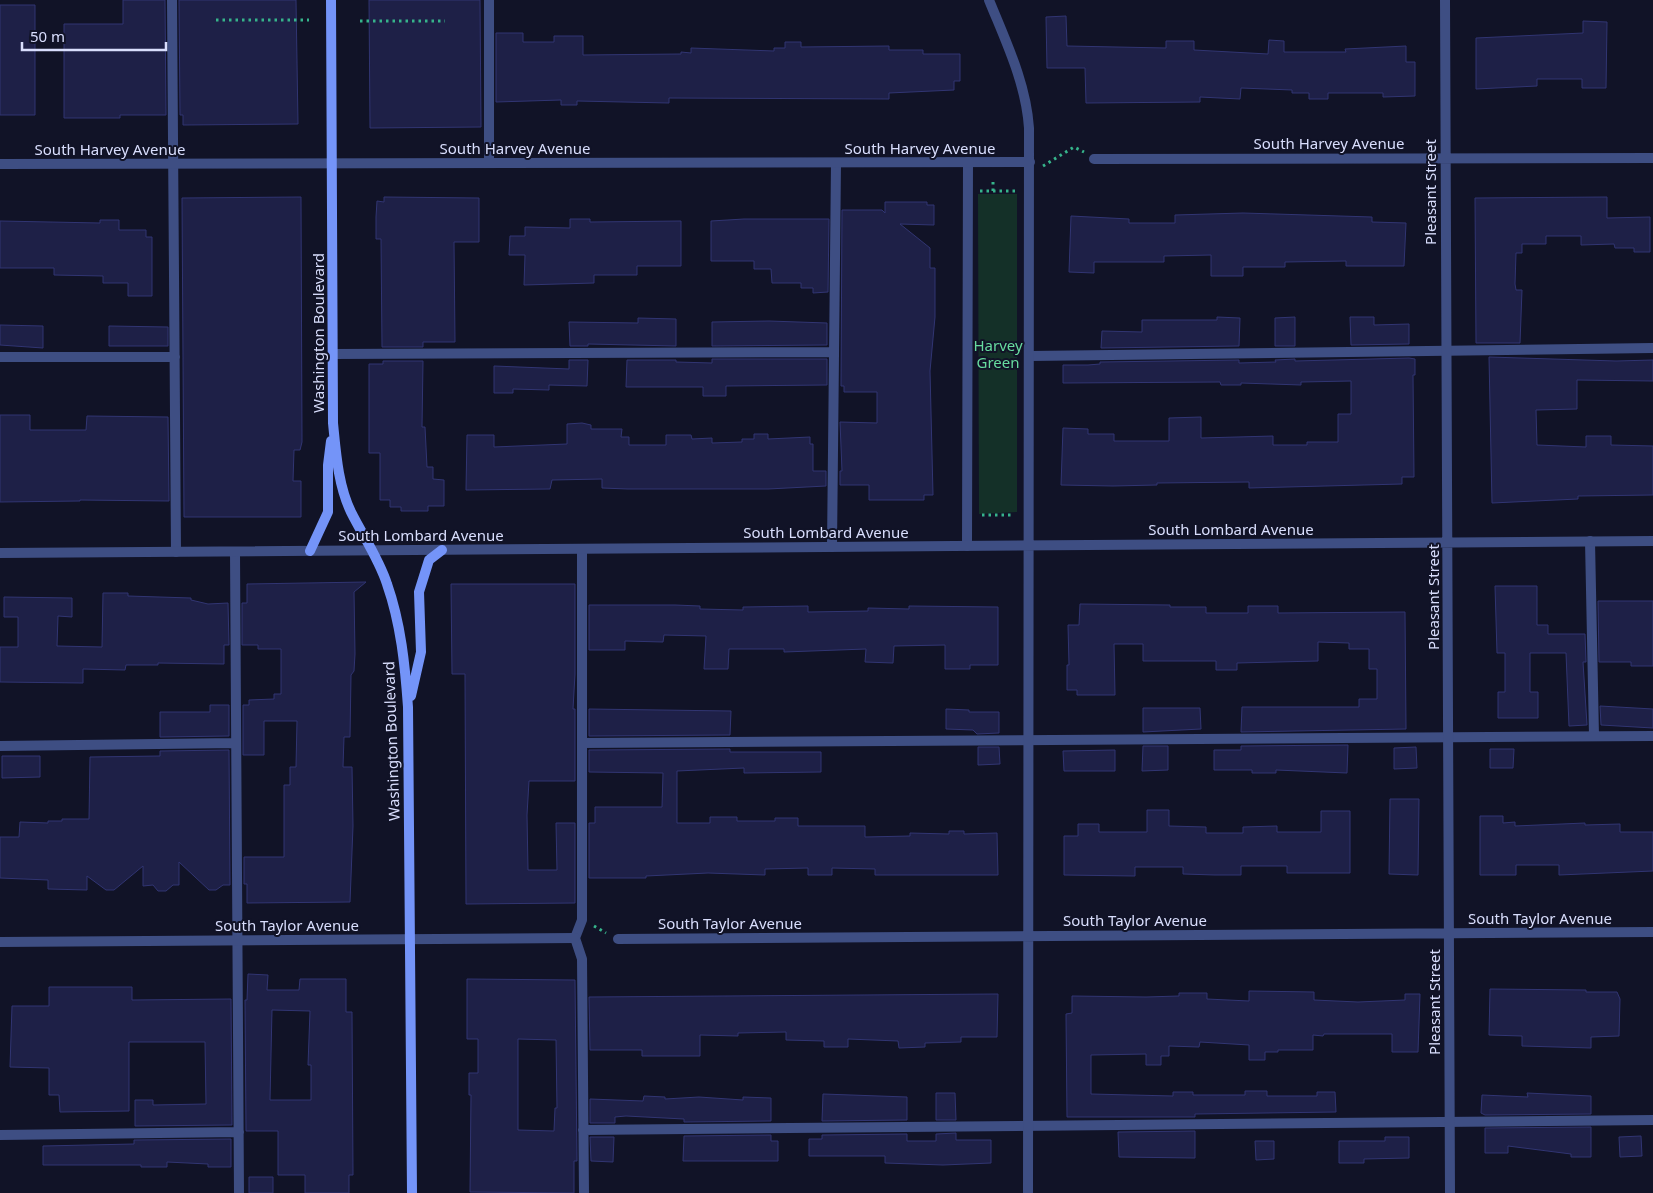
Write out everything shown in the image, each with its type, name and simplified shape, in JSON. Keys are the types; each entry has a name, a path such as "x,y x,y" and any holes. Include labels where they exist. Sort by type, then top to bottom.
{"street":[{"path":"172,0 176,552"},
{"name":"Washington Boulevard","path":"331,0 333,423 341,484 351,512 386,581 398,621 408,707 412,1193"},
{"path":"489,0 489,163"},
{"path":"989,0 1026,97 1030,162 1028,1193"},
{"name":"Pleasant Street","path":"1445,0 1450,1193"},
{"name":"South Harvey Avenue","path":"1094,160 1653,158"},
{"path":"966,546 968,162"},
{"name":"South Harvey Avenue","path":"0,164 1030,162"},
{"path":"832,547 836,163"},
{"path":"1030,356 1653,348"},
{"path":"333,354 834,352"},
{"path":"0,357 174,357"},
{"path":"310,551 328,512 328,465 333,423"},
{"path":"1590,541 1594,736"},
{"name":"South Lombard Avenue","path":"0,554 1653,541"},
{"path":"582,549 582,920 575,938 582,959 584,1193"},
{"path":"408,707 421,652 419,592 429,560 442,550"},
{"path":"234,552 239,1193"},
{"path":"582,743 1653,736"},
{"path":"0,746 236,743"},
{"name":"South Taylor Avenue","path":"618,939 1653,932"},
{"name":"South Taylor Avenue","path":"0,942 575,938"},
{"path":"583,1130 1653,1120"},
{"path":"0,1135 239,1132"}],"path":[{"path":"216,20 309,20"},
{"path":"360,21 445,21"},
{"path":"1045,167 1074,147 1080,148"},
{"path":"993,182 993,191"},
{"path":"980,191 1015,191"},
{"path":"982,515 1015,515"},
{"path":"582,920 618,939"}],"green space":[{"name":"Harvey Green","path":"978,194 1017,194 1017,512 979,514"}],"building":[{"path":"123,0 165,0 166,115 120,115 120,118 64,118 64,24 123,24"},
{"path":"179,0 296,0 298,124 183,125 183,115 180,115"},
{"path":"369,0 480,0 481,127 370,128"},
{"path":"0,5 35,5 35,115 0,115"},
{"path":"1066,16 1067,46 1166,48 1166,41 1194,41 1194,50 1268,54 1269,40 1284,41 1284,52 1346,52 1345,49 1406,46 1406,62 1415,62 1415,96 1383,97 1383,93 1328,93 1328,99 1309,99 1309,93 1292,93 1292,90 1241,88 1240,99 1200,97 1200,102 1086,103 1085,68 1047,68 1046,17"},
{"path":"1583,21 1607,22 1606,88 1582,88 1582,79 1537,79 1537,86 1476,89 1476,38 1583,33"},
{"path":"496,33 523,33 523,42 554,42 554,36 583,36 583,55 681,54 681,52 691,53 691,48 774,51 774,48 785,48 785,42 801,42 801,47 889,46 889,50 923,50 923,54 960,54 960,81 954,81 954,90 889,93 889,99 669,98 669,103 577,101 577,105 561,105 561,100 496,102"},
{"path":"301,197 302,442 300,450 294,450 293,481 301,481 301,517 184,517 182,198"},
{"path":"384,197 479,198 479,242 454,242 455,342 423,342 423,347 382,347 381,239 376,239 376,217 377,201 384,202"},
{"path":"1607,197 1607,218 1650,217 1650,252 1634,252 1634,248 1615,248 1614,244 1581,245 1581,236 1546,236 1546,244 1522,244 1522,253 1516,253 1515,284 1516,290 1522,290 1520,343 1476,343 1475,198"},
{"path":"885,202 927,202 927,205 934,205 934,225 900,224 930,248 930,268 935,268 935,317 930,371 933,495 924,495 924,500 869,500 869,485 840,485 840,471 842,471 840,422 877,423 877,392 844,392 844,386 841,386 842,210 882,210 885,213"},
{"path":"1243,213 1372,217 1372,222 1406,223 1404,266 1346,266 1346,261 1285,262 1285,267 1243,267 1243,276 1211,276 1211,255 1164,256 1164,262 1094,262 1094,273 1069,272 1071,216 1129,219 1129,223 1175,223 1175,215"},
{"path":"570,219 590,219 590,222 681,221 681,266 637,266 637,275 594,275 594,283 524,285 525,255 509,255 510,236 525,236 525,227 570,228"},
{"path":"829,219 828,292 813,293 813,288 801,288 801,283 772,283 771,269 754,269 754,261 711,261 711,221"},
{"path":"100,220 119,220 119,230 146,230 146,237 152,237 152,296 128,296 128,283 103,283 103,276 54,275 54,268 0,268 0,221 100,223"},
{"path":"1217,317 1240,318 1239,346 1101,348 1102,331 1142,332 1142,320 1217,320"},
{"path":"1295,317 1295,346 1275,346 1275,318"},
{"path":"1350,317 1374,317 1374,325 1409,324 1409,344 1351,345"},
{"path":"638,318 676,319 676,346 588,344 588,346 570,346 569,322 638,323"},
{"path":"712,322 827,323 827,345 712,346"},
{"path":"0,325 43,326 43,348 0,345"},
{"path":"109,326 168,327 168,346 109,346"},
{"path":"1489,357 1616,361 1653,360 1653,381 1577,380 1577,409 1536,410 1537,445 1586,447 1586,436 1611,436 1611,445 1653,446 1653,495 1578,496 1578,499 1492,503"},
{"path":"712,359 827,359 827,385 726,386 726,396 703,396 703,387 626,387 627,360 676,360 676,362 712,363"},
{"path":"1295,359 1295,361 1415,359 1415,375 1413,375 1414,477 1402,477 1402,484 1249,488 1249,482 1157,483 1157,485 1113,486 1061,485 1063,428 1088,429 1088,434 1114,434 1114,441 1169,441 1169,418 1201,417 1201,438 1273,436 1273,445 1307,445 1307,442 1338,442 1338,414 1351,414 1351,381 1301,382 1301,385 1241,383 1241,385 1221,385 1220,382 1063,383 1063,365 1088,365 1100,364 1100,362 1239,360 1239,363 1276,362 1275,360"},
{"path":"569,360 588,360 587,386 549,385 549,390 513,389 513,393 494,393 494,366 569,369"},
{"path":"383,361 423,361 422,427 425,427 427,467 433,467 433,479 444,480 444,506 428,506 428,511 401,511 401,507 390,507 390,500 380,500 380,453 369,453 369,364 383,364"},
{"path":"0,415 30,415 30,430 86,430 87,416 168,417 169,501 80,500 0,502"},
{"path":"582,423 591,425 591,429 622,429 621,437 629,437 629,445 666,445 666,435 691,435 692,439 712,438 712,443 742,442 742,439 754,439 754,434 768,434 768,439 810,437 810,444 813,444 813,471 826,471 826,486 768,489 628,489 602,488 602,479 552,480 550,489 466,490 467,435 494,435 494,447 567,444 567,424"},
{"path":"366,582 354,592 355,654 354,671 351,675 350,737 344,737 343,767 352,767 353,826 350,902 247,903 247,884 244,884 244,857 284,857 284,785 290,785 290,767 296,767 297,721 264,721 264,755 243,755 243,705 249,705 249,700 274,699 274,694 281,694 281,649 258,649 258,645 242,645 242,603 247,603 247,584"},
{"path":"451,584 575,584 573,709 575,709 575,781 529,781 527,815 528,870 557,870 556,823 575,823 575,903 466,904 465,674 452,674"},
{"path":"1495,586 1537,586 1537,625 1548,625 1548,634 1585,634 1586,662 1583,662 1587,725 1569,726 1566,653 1530,653 1530,692 1538,692 1538,718 1498,718 1498,692 1505,692 1505,653 1497,653"},
{"path":"103,593 128,593 128,596 191,598 191,600 208,604 228,603 229,645 224,645 224,664 158,663 158,665 126,665 125,670 83,669 83,683 0,682 0,647 18,647 18,617 4,617 4,597 72,598 72,617 58,616 57,646 102,647"},
{"path":"1598,601 1653,601 1653,666 1631,666 1631,662 1599,662"},
{"path":"1080,604 1206,607 1206,613 1248,613 1248,606 1278,606 1278,613 1405,612 1406,729 1241,732 1242,707 1359,707 1359,699 1377,699 1377,669 1369,669 1369,649 1349,649 1349,643 1318,642 1318,661 1237,663 1237,670 1216,670 1216,661 1143,661 1143,644 1114,644 1115,695 1077,695 1077,690 1067,690 1067,665 1069,665 1068,625 1079,625"},
{"path":"589,605 675,605 700,606 700,609 743,610 743,607 808,606 808,612 868,611 868,608 909,609 909,606 998,607 998,665 970,665 970,669 945,669 945,645 894,646 893,663 865,662 866,649 784,652 784,649 729,649 728,669 704,669 706,636 664,635 663,642 625,641 625,650 589,650"},
{"path":"210,705 229,705 229,736 160,737 160,712 210,712"},
{"path":"1600,706 1653,709 1653,728 1601,725"},
{"path":"1143,708 1200,708 1201,729 1143,732"},
{"path":"589,709 731,711 730,735 589,736"},
{"path":"946,709 969,710 969,712 999,712 999,733 977,734 973,730 946,729"},
{"path":"1348,745 1347,773 1276,770 1276,773 1252,773 1252,770 1214,770 1214,750 1241,750 1241,746"},
{"path":"1143,746 1168,746 1168,770 1142,771"},
{"path":"978,747 999,747 1000,764 978,765"},
{"path":"1416,747 1417,768 1394,769 1394,748"},
{"path":"730,749 730,752 821,752 821,772 744,773 744,768 677,771 677,823 710,823 710,817 737,817 737,821 775,821 775,818 798,818 798,826 865,826 865,837 910,836 910,833 949,834 949,831 964,831 964,834 997,833 998,875 875,875 875,869 832,868 832,875 808,875 808,868 765,869 765,875 708,873 646,876 646,878 589,878 589,823 595,823 595,807 662,807 663,773 589,772 589,750"},
{"path":"1490,749 1514,749 1513,768 1490,768"},
{"path":"229,750 230,885 223,885 216,890 209,890 179,862 179,885 173,885 166,891 158,891 153,885 143,886 143,866 114,890 106,890 87,876 87,890 48,889 48,880 0,878 0,837 19,837 20,822 48,823 48,821 62,821 62,819 89,819 90,757 160,756 160,751"},
{"path":"1115,750 1115,771 1064,771 1063,751"},
{"path":"2,756 40,756 40,777 2,778"},
{"path":"1390,799 1419,799 1418,875 1389,874"},
{"path":"1147,810 1169,810 1169,826 1206,827 1206,833 1243,833 1243,827 1277,826 1277,832 1321,832 1321,811 1350,811 1350,873 1287,873 1287,866 1241,866 1241,875 1183,874 1183,867 1135,867 1135,876 1064,875 1064,836 1078,836 1078,824 1099,824 1099,832 1147,832"},
{"path":"1480,816 1503,816 1503,823 1515,822 1515,826 1585,823 1585,825 1620,824 1620,832 1653,832 1653,871 1559,875 1559,865 1516,865 1516,875 1480,875"},
{"path":"248,974 268,975 267,990 299,990 300,979 346,979 346,1012 352,1012 353,1175 349,1175 349,1193 305,1193 305,1175 278,1175 278,1131 246,1131 245,1000 247,1000","holes":["272,1010 310,1011 308,1065 311,1065 311,1100 270,1100"]},
{"path":"467,979 575,980 577,1161 574,1161 574,1193 470,1192 471,1095 469,1095 469,1073 478,1073 478,1039 467,1039","holes":["518,1039 556,1040 557,1108 555,1108 554,1131 518,1130"]},
{"path":"49,987 132,987 132,1000 231,999 232,1125 135,1126 135,1100 153,1100 153,1105 206,1104 205,1042 129,1042 129,1111 60,1112 59,1095 49,1095 49,1068 10,1067 12,1006 49,1006"},
{"path":"1490,989 1617,992 1620,999 1619,1036 1591,1037 1591,1048 1522,1046 1522,1036 1489,1035"},
{"path":"1249,991 1314,992 1314,1000 1358,1002 1405,1000 1405,994 1420,994 1418,1052 1392,1052 1392,1034 1324,1034 1323,1036 1313,1035 1313,1050 1265,1052 1265,1060 1249,1060 1249,1045 1200,1042 1199,1047 1169,1046 1169,1056 1161,1056 1161,1065 1146,1065 1146,1054 1091,1055 1091,1094 1173,1096 1173,1092 1193,1092 1193,1095 1245,1095 1245,1091 1267,1091 1267,1096 1317,1096 1317,1092 1335,1092 1336,1112 1195,1114 1195,1117 1067,1117 1066,1014 1072,1013 1072,996 1146,997 1179,996 1179,993 1207,993 1207,999 1249,1001"},
{"path":"998,994 997,1037 961,1037 961,1042 925,1043 925,1047 899,1048 898,1041 848,1039 848,1047 824,1047 824,1041 786,1040 786,1032 738,1033 738,1036 700,1035 700,1056 642,1056 642,1050 590,1050 589,997"},
{"path":"936,1093 955,1093 956,1120 936,1120"},
{"path":"1527,1093 1591,1096 1591,1114 1485,1115 1481,1113 1482,1095 1528,1097"},
{"path":"823,1094 907,1097 907,1120 822,1121"},
{"path":"644,1096 665,1097 665,1099 699,1097 743,1100 743,1097 771,1098 771,1121 684,1122 684,1119 626,1116 615,1117 615,1123 590,1123 590,1099 643,1101"},
{"path":"1591,1127 1591,1157 1571,1157 1571,1154 1508,1146 1508,1153 1485,1153 1485,1128"},
{"path":"1195,1131 1195,1158 1119,1157 1118,1132"},
{"path":"956,1133 956,1140 991,1140 991,1163 943,1165 885,1163 885,1156 809,1156 809,1139 822,1139 822,1135 907,1134 907,1141 936,1141 936,1134"},
{"path":"771,1135 771,1141 778,1141 778,1161 683,1161 684,1136"},
{"path":"1641,1136 1642,1156 1620,1157 1619,1137"},
{"path":"590,1137 614,1137 613,1162 591,1161"},
{"path":"1385,1137 1409,1137 1409,1158 1364,1159 1364,1163 1339,1163 1339,1141 1385,1141"},
{"path":"231,1139 231,1167 208,1167 208,1164 167,1162 167,1167 141,1167 141,1165 43,1165 43,1146 134,1144 134,1140"},
{"path":"1255,1141 1274,1141 1274,1159 1256,1160"},
{"path":"249,1177 273,1177 273,1193 249,1193"}]}
